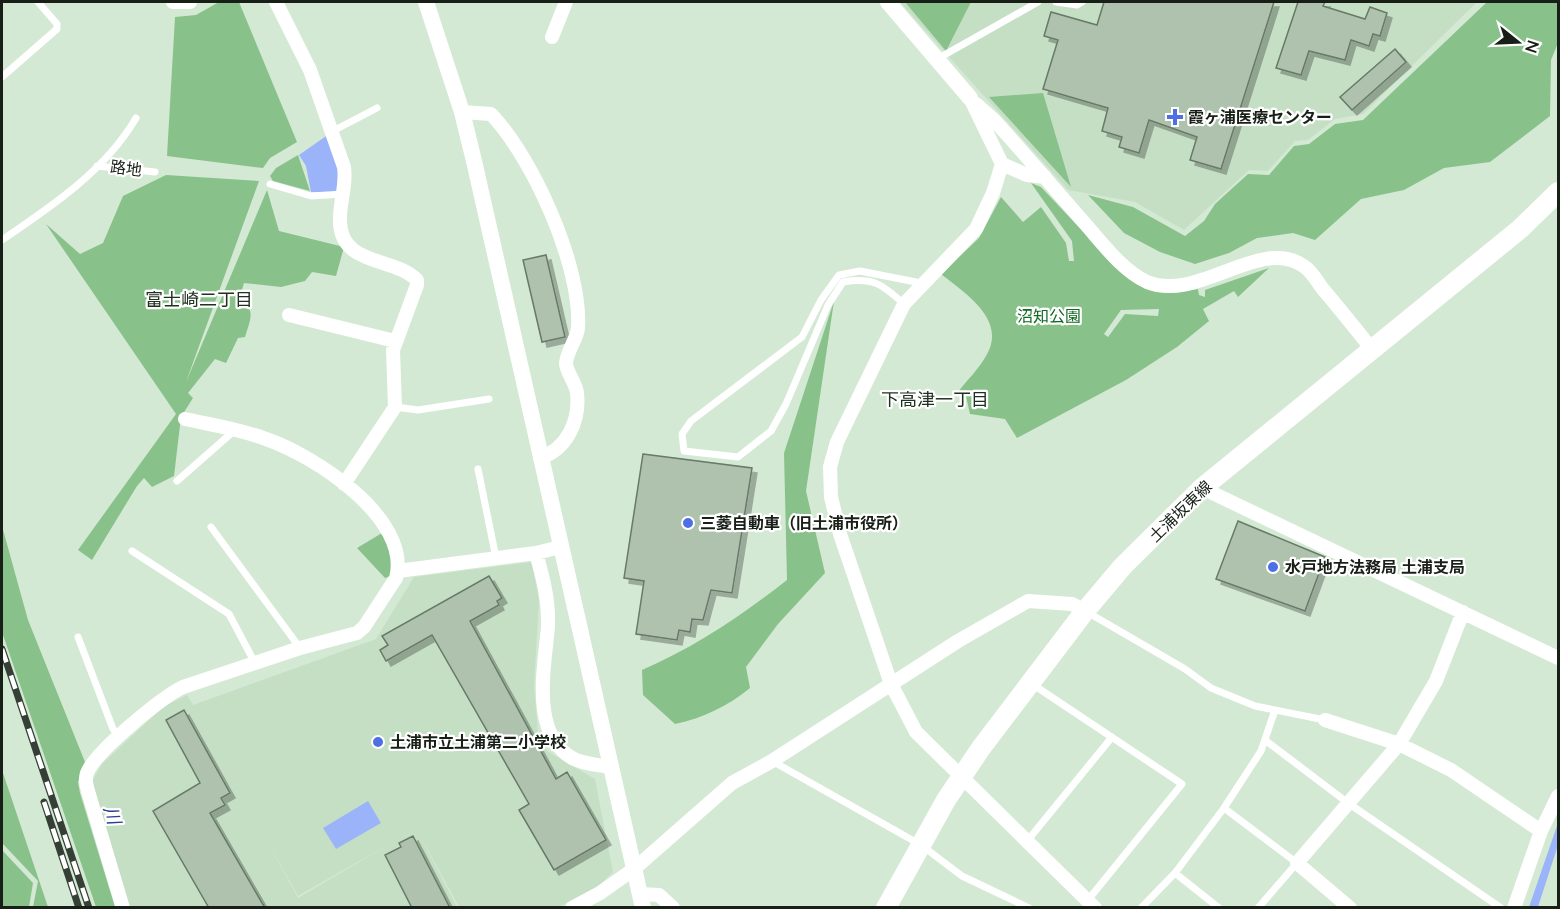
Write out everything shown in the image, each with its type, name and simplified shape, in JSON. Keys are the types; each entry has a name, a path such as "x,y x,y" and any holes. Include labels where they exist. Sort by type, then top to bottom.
{"main road":[{"name":"土浦坂東線","path":"886,908 961,776 1029,682 1123,566 1202,488 1371,348 1520,229 1558,192"}],"street":[{"path":"173,2 190,2"},
{"path":"276,2 310,70 344,167 346,180 340,223 348,243 370,261 403,269 417,280 395,341 392,362 395,408 344,484"},
{"path":"426,2 462,112 642,901 658,895 672,908"},
{"path":"552,37 566,2"},
{"path":"888,2 936,60 970,98 994,120 1110,252 1148,282 1183,285 1202,281 1262,259 1288,259 1305,267 1371,348"},
{"path":"970,98 1002,165 1027,176 1045,177"},
{"path":"462,112 491,114 508,132 544,197 573,277 578,329 566,364 577,391 576,423 555,453 540,458"},
{"path":"1002,165 993,193 976,229 921,283 904,304 837,442 830,467 831,497 840,534 891,684 916,732 1091,904"},
{"path":"289,315 395,341"},
{"path":"123,908 86,781 97,757 168,694 300,648 357,633 364,627 396,578 398,571 394,546 387,529 360,495 290,450 268,439 185,419"},
{"path":"1202,488 1558,658"},
{"path":"398,571 536,554 560,547"},
{"path":"536,554 547,589 548,626 543,694 548,728 554,743 574,759 610,767"},
{"path":"572,908 600,893 634,869 732,783 772,762 891,684 1028,602 1072,604 1085,611"},
{"path":"1350,908 1297,863 1399,744 1437,681 1463,612"},
{"path":"1325,720 1399,744 1451,770 1541,831"},
{"path":"1514,908 1541,831 1558,796"}],"lane":[{"path":"2,77 57,29 57,24 38,2"},
{"path":"936,60 1038,2"},
{"path":"1056,2 1077,5 1082,2"},
{"path":"331,132 377,108"},
{"path":"2,240 68,193 113,150 136,118"},
{"name":"路地","path":"97,166 155,172"},
{"path":"270,184 311,196 344,194"},
{"path":"904,304 883,284 859,279 843,282 828,304 786,404 771,431 738,457 684,451 682,434 691,421 802,337 821,300 839,275 860,271 921,283"},
{"path":"395,408 418,410 489,399"},
{"path":"177,481 236,430"},
{"path":"478,469 496,558"},
{"path":"211,527 300,648"},
{"path":"132,551 229,614 255,663"},
{"path":"1085,611 1185,669 1211,688 1255,706 1325,720"},
{"path":"78,637 113,729 120,737"},
{"path":"1029,682 1182,784 1091,904"},
{"path":"1141,908 1175,873 1224,808 1261,751 1275,710"},
{"path":"1028,840 1112,737"},
{"path":"1265,740 1348,803 1501,908"},
{"path":"772,762 921,845 962,876 1029,908"},
{"path":"1224,808 1297,863 1258,908"},
{"path":"1175,873 1219,908"}],"shaded area":[{"name":"霞ヶ浦医療センター","path":"900,2 1477,2 1363,114 1335,119 1308,140 1295,141 1268,171 1249,170 1184,230 1135,202 1068,190"},
{"name":"土浦市立土浦第二小学校","path":"532,562 539,601 534,685 538,733 547,751 595,779 613,872 595,889 558,907 459,907 416,828 457,907 128,907 92,781 102,764 163,707 187,695 193,705 376,639 414,577","holes":["262,832 298,896 393,842 298,898"]}],"green space":[{"path":"219,2 239,2 297,142 270,158 263,168 167,156 175,17 196,15"},
{"path":"905,2 971,2 946,51"},
{"path":"1487,2 1558,2 1558,43 1551,60 1550,116 1490,162 1444,168 1404,190 1361,199 1315,240 1293,233 1257,238 1229,253 1195,264 1160,252 1124,233 1088,195 1133,207 1185,236 1204,221 1215,204 1248,174 1269,175 1294,146 1309,144 1335,124 1363,120"},
{"path":"1043,93 1071,187 989,97"},
{"path":"298,155 310,191 273,181 270,176 276,168"},
{"path":"166,175 259,181 186,382 267,190 279,231 344,247 336,276 312,272 305,281 281,287 244,283 239,300 245,303 251,315 245,337 238,338 226,363 215,359 188,393 193,398 181,417 174,476 152,487 144,478 92,560 78,550 176,414 46,224 80,254 103,243 123,196"},
{"name":"沼知公園","path":"1031,183 1041,187 1124,275 1151,290 1177,292 1198,289 1199,295 1205,297 1205,290 1269,268 1238,297 1234,291 1203,309 1209,321 1177,347 1126,380 1017,438 1005,419 970,414 966,396 958,392 986,356 991,343 992,331 981,309 941,274 979,238 1001,197 1023,222 1041,207 1066,243 1069,261 1074,261 1072,241","holes":["1159,309 1158,316 1125,314 1108,337 1104,334 1121,310"]},
{"path":"834,301 806,491 825,573 778,624 746,667 750,688 715,710 675,724 643,695 642,670 717,630 787,580 784,453"},
{"path":"2,526 28,620 85,762 78,782 80,793 115,907 96,907 2,632"},
{"path":"382,533 393,565 391,576 385,578 357,548"},
{"path":"2,770 48,907 33,907 38,881 2,843"},
{"path":"2,850 33,883 29,907 2,907"}],"water":[{"path":"329,134 342,168 343,192 311,192 306,166 299,155"},
{"path":"368,801 381,823 336,849 323,828"},
{"path":"1558,823 1558,845 1538,907 1529,907"}],"building":[{"path":"1104,2 1274,2 1221,169 1190,160 1197,137 1149,120 1139,153 1119,147 1122,137 1102,131 1108,108 1043,89 1058,40 1044,36 1051,12 1097,25"},
{"path":"1298,2 1325,2 1323,6 1365,19 1370,7 1387,13 1380,36 1373,34 1369,46 1351,40 1345,60 1309,51 1301,75 1276,68"},
{"path":"1395,49 1406,62 1352,110 1340,97"},
{"path":"546,255 565,337 542,342 523,260"},
{"name":"三菱自動車（旧土浦市役所）","path":"643,454 752,468 732,593 711,590 703,620 692,619 690,632 679,630 677,640 636,634 644,581 624,578"},
{"path":"1238,521 1325,557 1305,611 1216,579"},
{"path":"489,576 502,598 497,601 499,605 470,621 556,779 567,772 606,840 554,870 519,810 529,804 432,635 386,661 380,650 388,645 382,636"},
{"path":"184,710 230,793 221,798 225,805 210,813 265,908 209,908 153,811 200,783 166,720"},
{"path":"413,836 450,908 412,908 385,855 401,847 399,843"}],"railway":[{"path":"2,649 89,908"},
{"path":"44,802 79,908"}],"place":[{"name":"霞ヶ浦医療センター","path":"1175,117"},
{"name":"三菱自動車（旧土浦市役所）","path":"688,523"},
{"name":"水戸地方法務局 土浦支局","path":"1273,567"},
{"name":"土浦市立土浦第二小学校","path":"378,742"}],"district":[{"name":"富士崎二丁目","path":"199,300"},
{"name":"下高津一丁目","path":"935,400"}],"water label":[{"name":"川","path":"112,815"}]}
